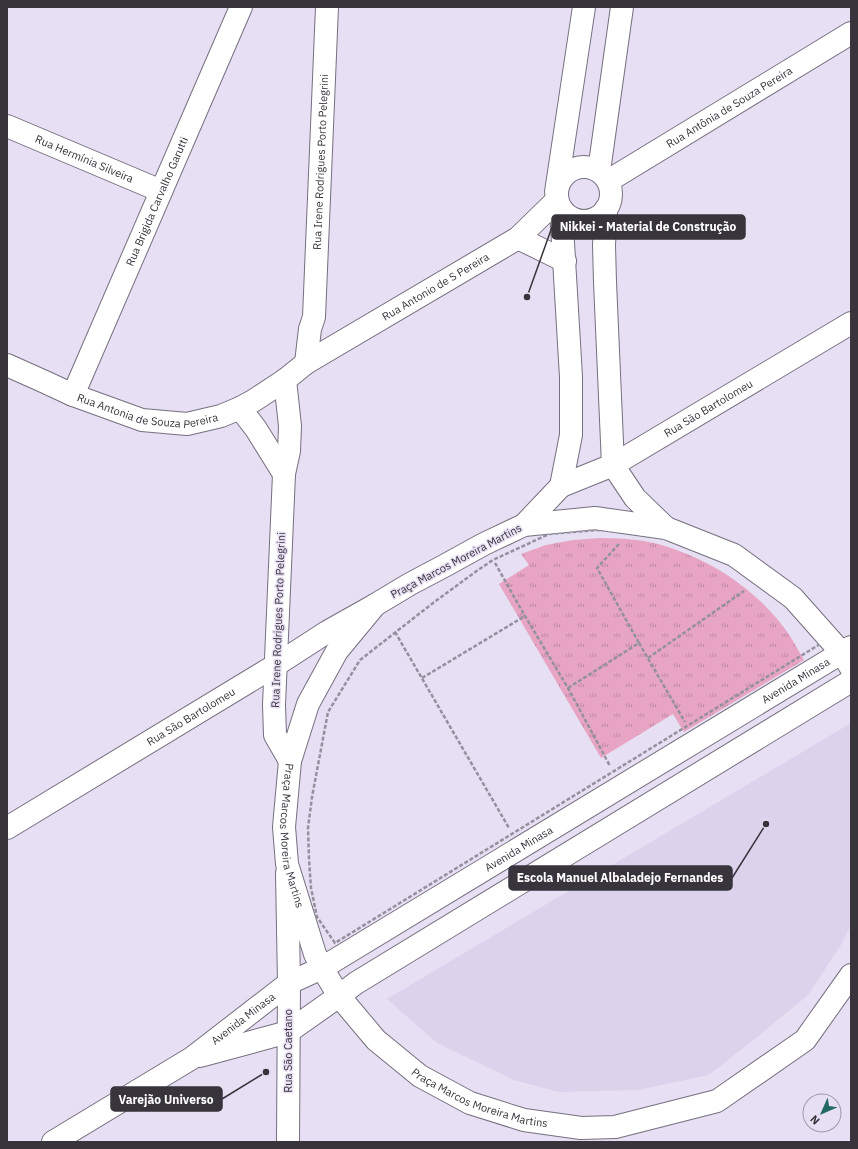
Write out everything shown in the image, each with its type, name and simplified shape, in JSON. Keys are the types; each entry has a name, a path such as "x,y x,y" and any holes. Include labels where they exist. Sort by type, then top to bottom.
{"main road":[{"name":"Rua Brigida Carvalho Garutti","path":"73,395 241,7"},
{"name":"Rua Irene Rodrigues Porto Pelegrini","path":"306,363 310,329 314,317 326,7"},
{"path":"524,525 561,486 571,435 571,377 565,260 558,200 559,183 564,175 572,169 590,167 603,176 611,191 610,200 606,209 600,216 592,220 583,221 574,219 567,215 558,200 584,7"},
{"path":"603,176 622,7"},
{"name":"Rua Antônia de Souza Pereira","path":"603,176 851,33"},
{"name":"Rua Hermínia Silveira","path":"7,126 161,191"},
{"name":"Rua Antonio de S Pereira","path":"306,363 518,238 558,200"},
{"path":"606,209 604,245 613,466 634,498 666,528"},
{"path":"518,238 565,260"},
{"path":"314,317 342,342"},
{"name":"Rua São Bartolomeu","path":"561,486 613,466 851,323"},
{"path":"285,380 306,363"},
{"name":"Rua Antonia de Souza Pereira","path":"7,365 73,395 142,420 187,424 221,416 240,408 285,380"},
{"name":"Rua Irene Rodrigues Porto Pelegrini","path":"285,380 290,426 289,451 284,474 274,705 275,735 290,761"},
{"path":"240,408 256,429 284,474"},
{"name":"Praça Marcos Moreira Martins","path":"848,656 794,598 734,555 666,528 595,518 524,525 484,544 410,584 375,605 337,651 308,704 290,761 284,826 287,864 315,954 339,996 376,1040 420,1076 470,1103 524,1120 581,1135 615,1134 717,1101 805,1040 851,975"},
{"name":"Rua São Bartolomeu","path":"7,828 276,665 327,632 375,605"},
{"name":"Avenida Minasa","path":"53,1142 192,1058 288,983 322,968 848,656"},
{"name":"Avenida Minasa","path":"192,1058 288,1032 356,983 851,682"},
{"name":"Rua São Caetano","path":"287,864 288,1142"}],"path":[{"path":"308,859 308,828 312,797 328,712 360,660 433,603 493,560 549,534 596,530 630,532 683,542 719,553 751,571 793,606 825,641 335,943"},
{"path":"625,537 630,532"},
{"path":"621,542 597,568 688,726"},
{"path":"493,560 568,688 614,772"},
{"path":"754,584 760,579"},
{"path":"648,658 748,588"},
{"path":"422,678 525,616"},
{"path":"395,632 513,833"},
{"path":"568,688 639,643"}],"shaded area":[{"path":"851,723 851,925 841,945 808,995 709,1075 638,1090 559,1092 514,1080 437,1043 387,999"}],"green space":[{"path":"600,538 627,539 654,543 674,549 712,566 730,577 763,604 790,636 804,660 684,732 673,714 601,758 499,584 529,565 521,554 546,545 573,540"}],"place":[{"name":"Nikkei - Material de Construção","path":"527,297"},
{"name":"Escola Manuel Albaladejo Fernandes","path":"766,824"},
{"name":"Varejão Universo","path":"266,1072"}]}
